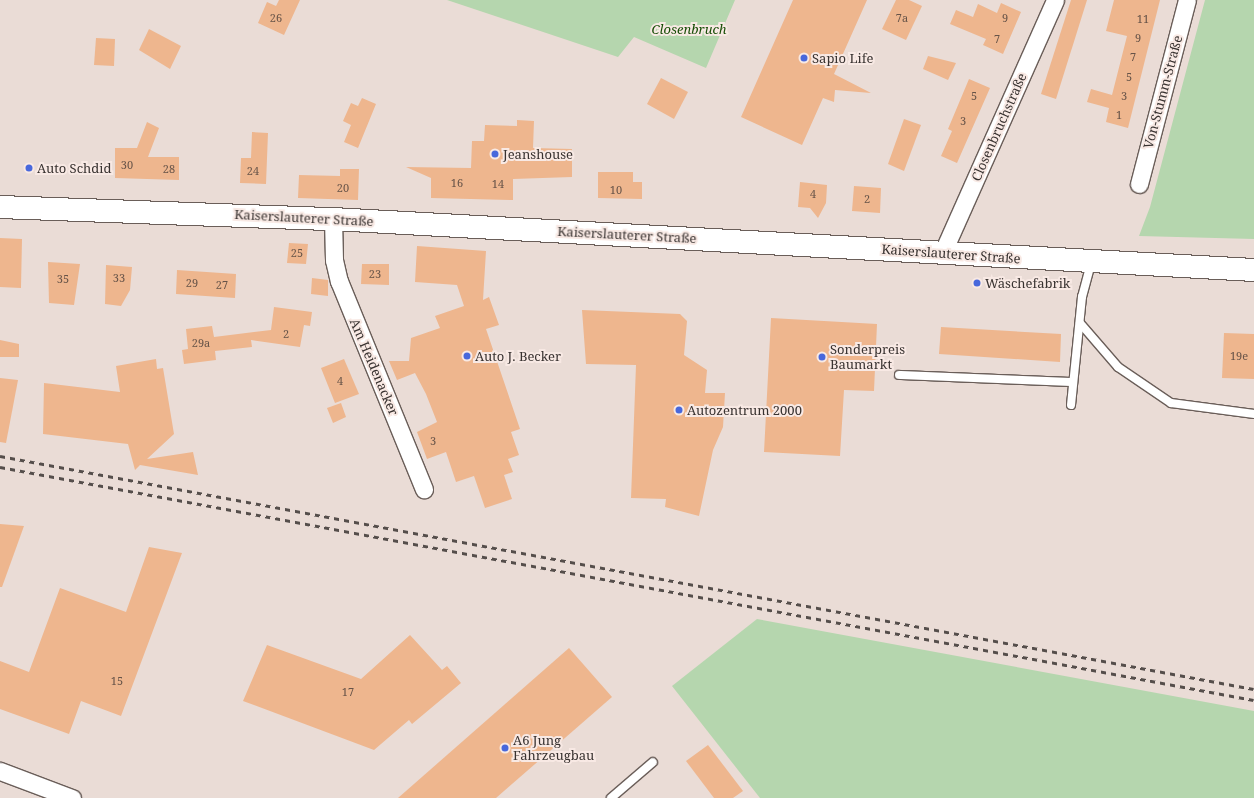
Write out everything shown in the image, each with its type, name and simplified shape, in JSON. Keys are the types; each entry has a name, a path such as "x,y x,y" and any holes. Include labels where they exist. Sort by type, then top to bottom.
{"main road":[{"name":"Kaiserslauterer Straße","path":"0,207 332,219 1091,264 1254,270"}],"street":[{"name":"Closenbruchstraße","path":"942,254 1055,0"},
{"name":"Von-Stumm-Straße","path":"1139,184 1187,0"},
{"name":"Am Heidenacker","path":"332,219 334,260 339,281 424,489"},
{"path":"0,772 72,798"}],"lane":[{"path":"1071,405 1080,323 1091,264"},
{"path":"1080,323 1118,367 1171,402 1254,414"},
{"path":"899,375 1073,382"},
{"path":"611,798 653,762"}],"green space":[{"name":"Closenbruch","path":"447,0 735,0 706,68 634,37 618,57"},
{"path":"1205,0 1254,0 1254,239 1139,236 1150,207"},
{"path":"757,619 1254,711 1254,798 760,798 672,686"}],"building":[{"path":"279,0 300,0 284,35 258,23 267,2 276,6"},
{"name":"Sapio Life","path":"793,0 867,0 834,74 871,93 835,90 834,102 823,98 802,145 741,117"},
{"path":"896,0 909,0 922,6 906,40 882,29"},
{"path":"1071,0 1087,0 1056,99 1041,94"},
{"path":"1114,0 1160,0 1128,128 1106,122 1109,108 1087,102 1091,89 1112,95 1127,36 1106,31"},
{"path":"1001,3 1021,12 1003,54 983,45 986,39 950,24 956,10 973,17 978,4 997,13"},
{"path":"149,29 181,46 170,69 139,50"},
{"path":"96,38 115,39 114,66 94,65"},
{"path":"928,56 956,63 948,80 923,69"},
{"path":"661,78 688,92 674,119 647,104"},
{"path":"969,79 990,88 957,163 941,156 952,131 948,129"},
{"path":"362,98 376,104 358,148 344,142 351,125 343,121 351,103 358,106"},
{"path":"904,119 921,125 904,171 888,164"},
{"path":"517,120 534,121 533,148 572,149 572,177 513,179 513,200 431,198 431,178 406,167 471,168 472,141 484,141 485,125 517,126"},
{"path":"147,122 159,128 148,157 179,157 179,180 115,178 115,148 137,148"},
{"path":"252,132 268,133 266,184 240,183 241,158 251,158"},
{"path":"340,169 359,169 358,200 298,198 299,175 340,176"},
{"path":"598,172 633,172 633,182 642,182 642,199 598,198"},
{"path":"800,182 827,185 826,203 818,218 810,208 798,207"},
{"path":"854,186 881,188 880,213 852,211"},
{"path":"0,238 22,239 21,288 0,287"},
{"path":"289,243 308,244 306,264 287,263"},
{"name":"Auto J. Becker","path":"417,246 486,251 483,300 489,297 499,325 486,329 520,429 511,432 519,455 508,459 513,472 504,475 512,499 485,508 474,476 456,482 446,452 427,459 417,432 437,422 426,394 415,373 397,380 389,361 409,361 411,338 440,328 435,316 464,306 457,285 415,282"},
{"path":"48,262 80,264 74,305 49,303"},
{"path":"362,264 389,264 389,285 361,284"},
{"path":"106,265 132,267 130,290 121,306 105,304"},
{"path":"177,270 236,274 235,298 176,294"},
{"path":"312,278 328,280 328,296 311,294"},
{"path":"274,307 312,312 310,326 304,325 300,347 251,340 252,347 215,351 216,360 184,364 182,350 188,349 186,329 212,326 214,337 271,330"},
{"name":"Autozentrum 2000","path":"582,310 680,314 687,321 684,355 707,370 705,393 725,393 723,427 713,450 699,516 665,507 666,499 631,498 636,365 586,364"},
{"name":"Sonderpreis Baumarkt","path":"771,318 877,324 874,391 844,390 840,456 764,452"},
{"path":"941,327 1061,334 1060,362 939,354"},
{"path":"1224,333 1254,334 1254,379 1222,378"},
{"path":"0,340 19,344 19,357 0,357"},
{"path":"156,359 157,369 163,368 174,434 147,459 193,452 198,475 140,465 135,470 128,444 43,434 44,383 120,392 116,366"},
{"path":"344,359 359,394 335,403 321,368"},
{"path":"0,378 18,380 6,443 0,442"},
{"path":"341,403 346,417 333,423 327,408"},
{"path":"0,524 24,526 2,587 0,587"},
{"path":"149,547 182,553 121,716 81,701 69,734 0,709 0,661 29,672 60,588 126,612"},
{"path":"410,635 442,670 447,666 461,683 412,724 409,720 374,750 243,701 267,645 361,679"},
{"name":"A6 Jung Fahrzeugbau","path":"569,648 612,697 496,798 398,798"},
{"path":"708,745 743,791 733,798 714,798 686,761"}],"railway":[{"path":"0,456 1254,689"},
{"path":"0,467 1254,700"}],"place":[{"name":"Sapio Life","path":"804,58"},
{"name":"Jeanshouse","path":"495,154"},
{"name":"Auto Schdid","path":"29,168"},
{"name":"Wäschefabrik","path":"977,283"},
{"name":"Auto J. Becker","path":"467,356"},
{"name":"Sonderpreis Baumarkt","path":"822,357"},
{"name":"Autozentrum 2000","path":"679,410"},
{"name":"A6 Jung Fahrzeugbau","path":"505,748"}]}
